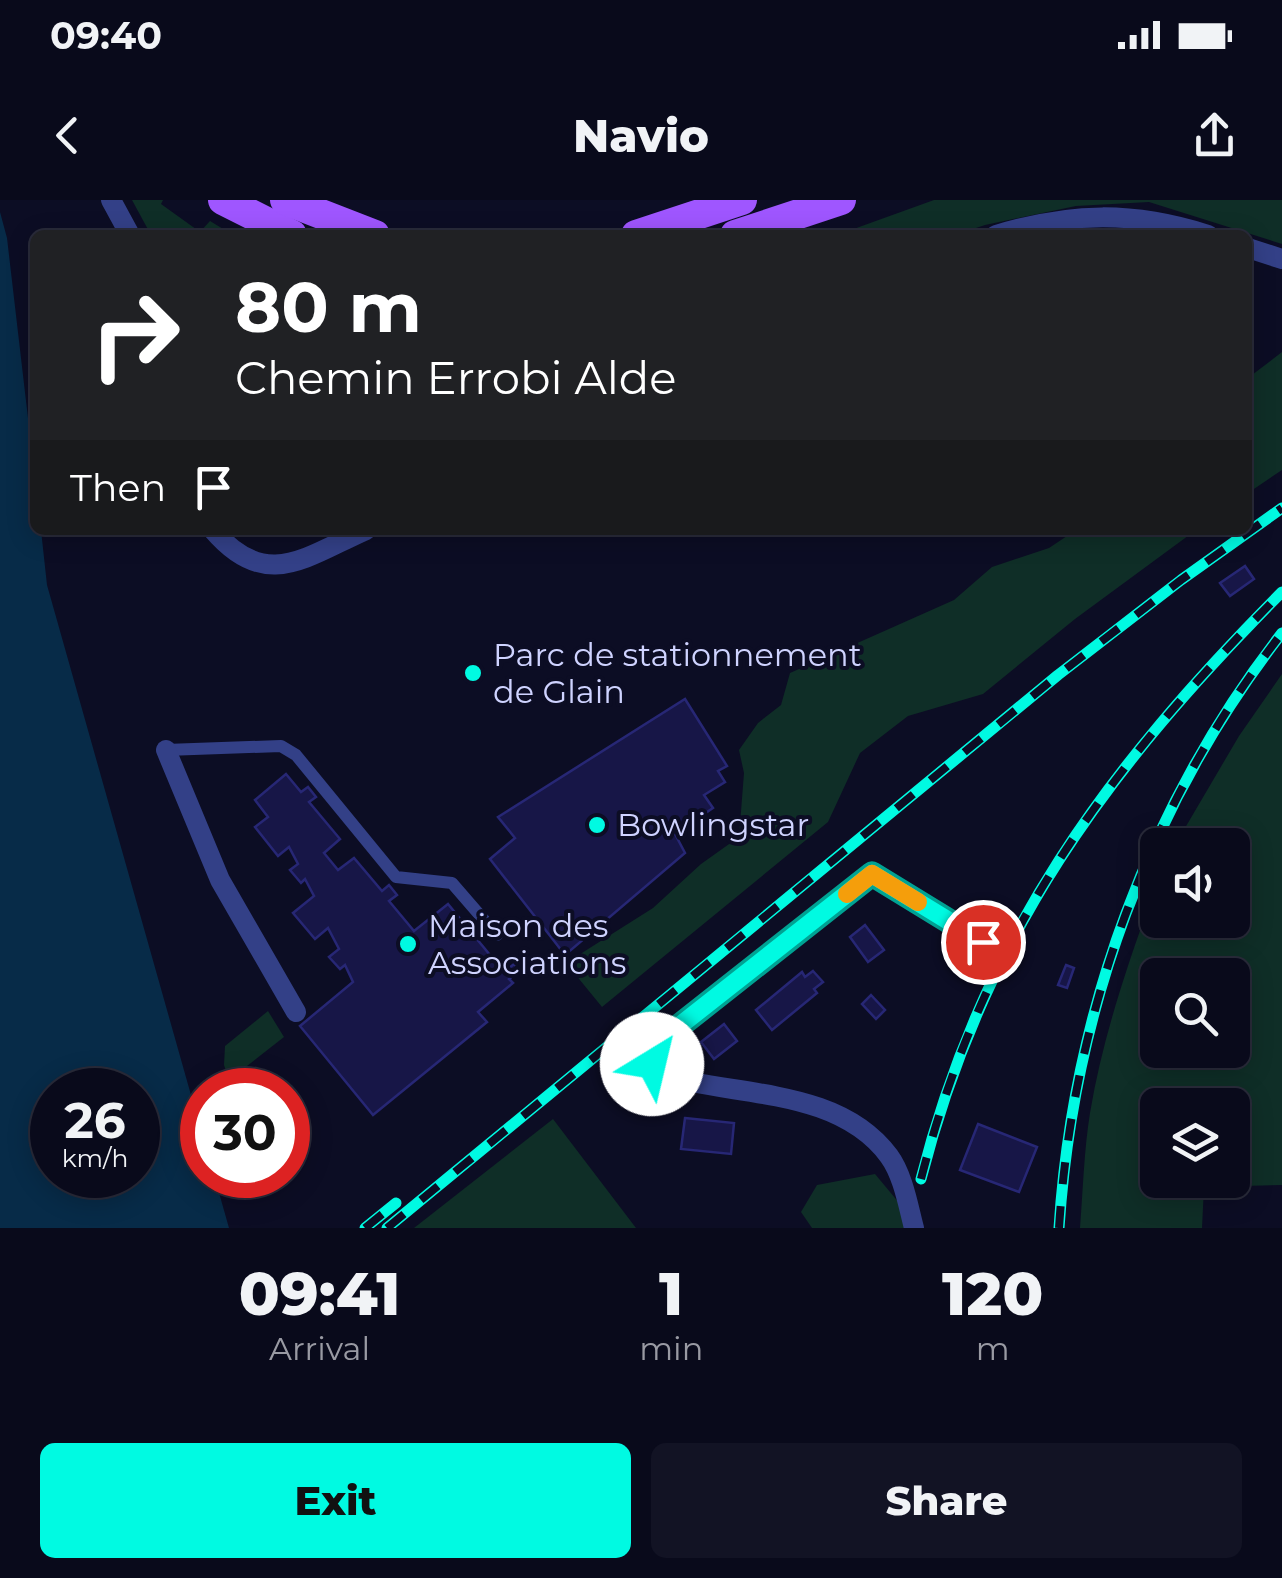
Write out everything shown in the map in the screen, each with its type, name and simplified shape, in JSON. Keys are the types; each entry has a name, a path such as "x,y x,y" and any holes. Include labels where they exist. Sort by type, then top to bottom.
{"main road":[{"path":"223,200 282,230"},
{"path":"285,200 362,230"},
{"path":"651,230 742,200"},
{"path":"752,230 841,200"}],"street":[{"path":"110,200 127,230"},
{"path":"1020,230 1068,220 1125,216 1150,218 1191,230"},
{"path":"1252,249 1282,259"},
{"path":"217,535 230,550 267,567 294,562 355,535"},
{"path":"166,750 220,880 296,1012"},
{"path":"914,1228 890,1157 859,1129 823,1108 662,1075 652,1064 653,1051 659,1042 872,874 983,942"}],"lane":[{"path":"166,750 280,746 296,755 396,877 452,883 496,936"}],"green space":[{"path":"132,200 163,200 161,204 197,230 148,230"},
{"path":"934,200 1282,200 1282,244 1252,235 1252,230 1238,230 1149,202 1076,206 970,230 851,230"},
{"path":"210,221 225,230 202,230"},
{"path":"1282,352 1282,470 1252,490 1252,375"},
{"path":"1068,535 1189,535 1075,619 983,694 908,716 860,753 828,822 602,1007 566,963 653,908 701,864 739,837 744,773 739,750 758,723 781,705 790,673 954,600 992,567 1049,548"},
{"path":"1282,674 1282,1185 1250,1186 1250,1088 1140,1088 1140,1198 1203,1198 1202,1228 1080,1228 1090,1113 1118,996 1140,932 1140,938 1250,938 1250,828 1185,828 1239,736"},
{"path":"268,1011 284,1037 244,1068 225,1068 225,1046"},
{"path":"553,1119 636,1228 414,1228"},
{"path":"875,1174 920,1228 812,1228 801,1212 817,1185"}],"water":[{"path":"0,212 7,238 30,435 30,535 42,535 47,585 183,1068 180,1068 180,1198 221,1198 229,1228 0,1228"}],"building":[{"path":"1245,566 1254,579 1230,596 1220,583"},
{"name":"Bowlingstar","path":"685,699 727,766 718,771 725,782 704,795 713,808 675,834 685,853 565,955 490,859 515,838 498,817"},
{"name":"Maison des Associations","path":"286,774 301,792 308,787 316,797 309,802 340,839 324,853 338,870 354,858 382,891 389,885 397,895 389,901 414,931 448,904 504,972 514,964 519,971 509,979 513,983 478,1012 487,1022 373,1115 300,1026 353,982 345,965 340,969 329,957 339,949 328,928 315,939 293,913 314,896 305,879 301,883 290,870 298,864 289,847 278,856 255,827 268,817 255,800"},
{"path":"865,925 884,950 868,962 850,937"},
{"path":"1066,965 1074,968 1067,988 1058,985"},
{"path":"813,971 823,982 814,989 817,993 772,1030 756,1010 802,972 805,977"},
{"path":"871,995 885,1010 876,1019 862,1004"},
{"path":"724,1024 737,1041 714,1059 701,1042"},
{"path":"685,1118 734,1123 731,1154 681,1149"},
{"path":"978,1124 1037,1147 1019,1192 960,1170"}],"railway":[{"path":"1252,529 1282,508"},
{"path":"387,1228 1058,675 1244,535"},
{"path":"921,1179 947,1091 979,1009 1017,932 1060,860 1161,723 1282,592"},
{"path":"1059,1228 1067,1147 1081,1068 1126,914 1157,839 1193,768 1282,633"},
{"path":"365,1228 396,1203"}],"slow traffic":[{"path":"847,894 872,874 918,902"}],"place":[{"name":"Parc de stationnement de Glain","path":"473,673"},
{"name":"Bowlingstar","path":"597,825"},
{"name":"Maison des Associations","path":"408,944"}],"route":[{"path":"652,1064 659,1042 872,874 983,942"}]}
